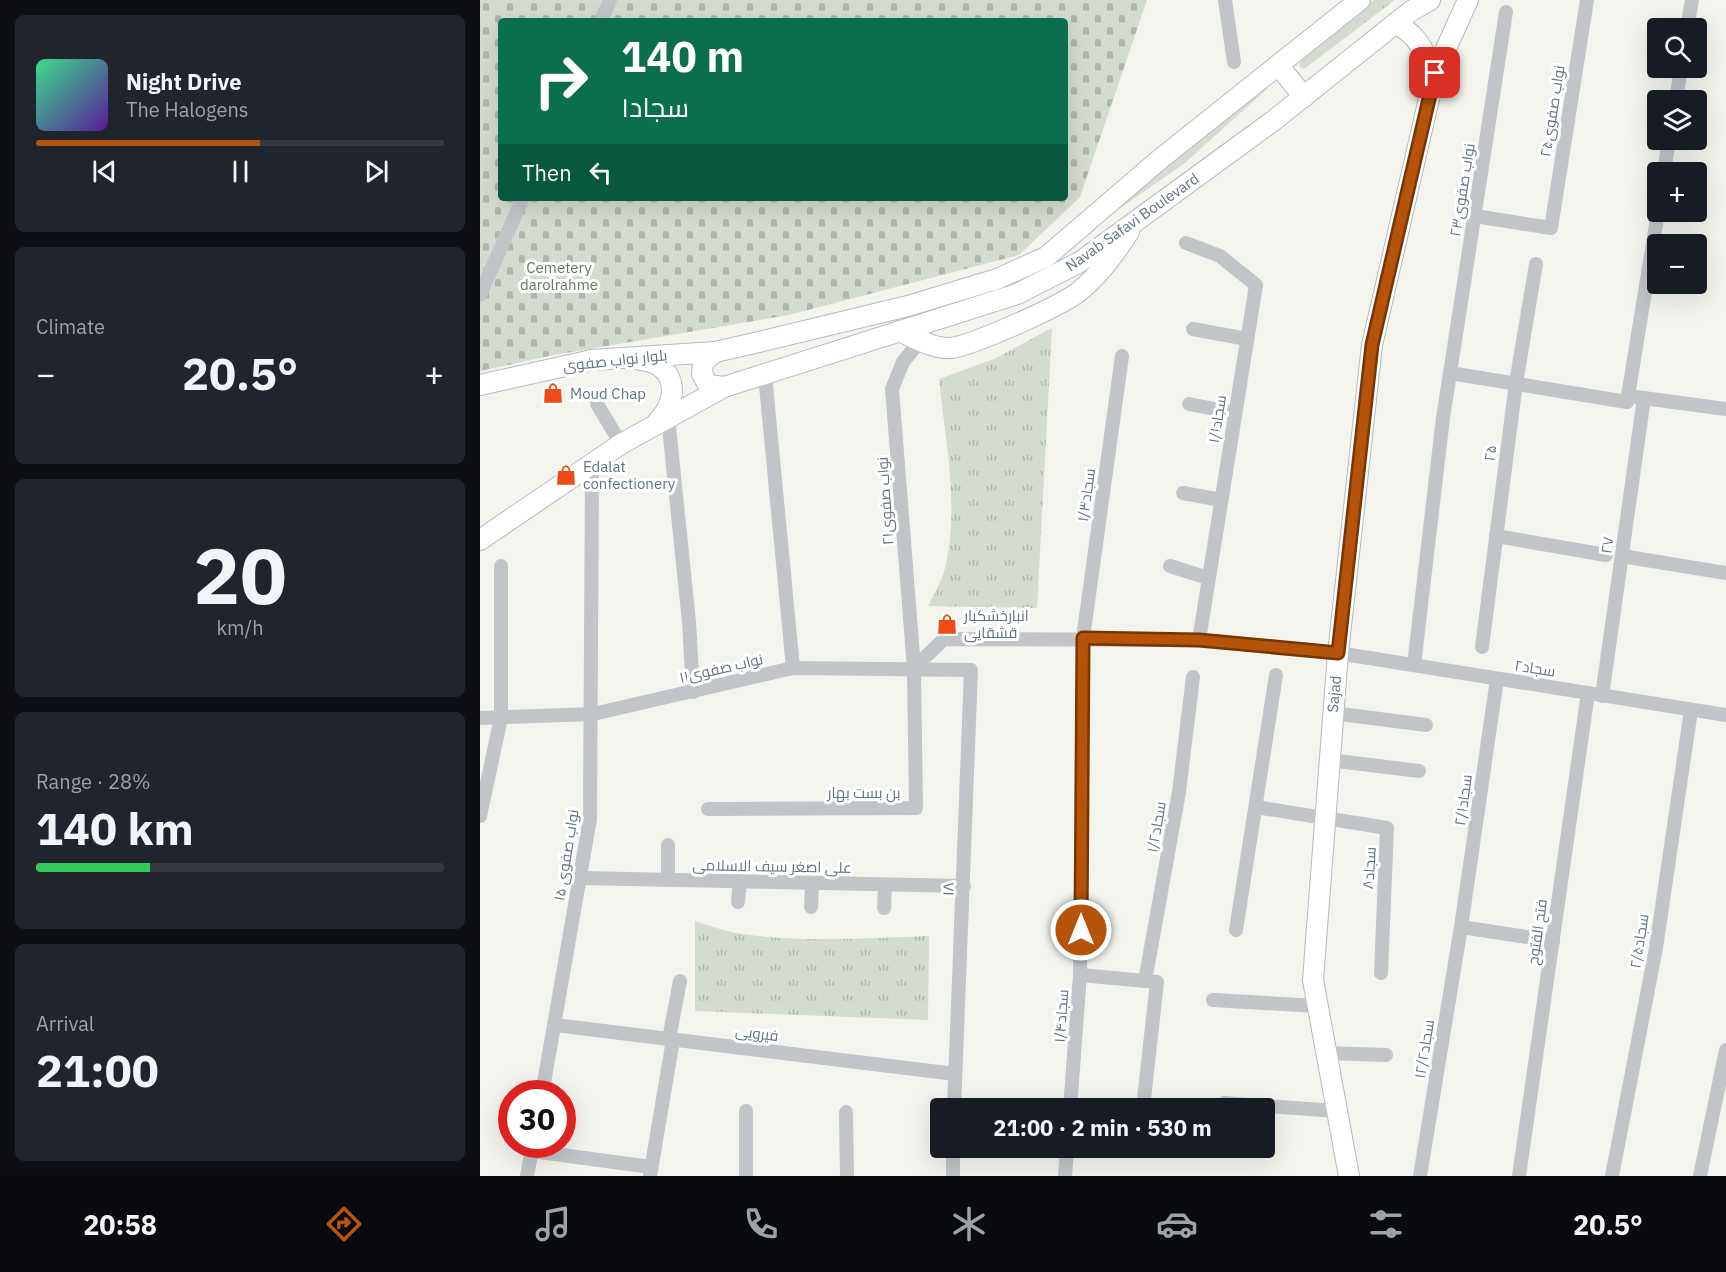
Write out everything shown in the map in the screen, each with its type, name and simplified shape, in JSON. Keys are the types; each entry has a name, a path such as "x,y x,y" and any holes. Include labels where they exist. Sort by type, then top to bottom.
{"main road":[{"name":"Navab Safavi Boulevard","path":"715,352 908,306 1025,268 1046,257 1159,160 1360,0"},
{"name":"Navab Safavi Boulevard","path":"480,540 621,444 724,387 989,303 1048,279 1080,262 1304,97 1395,24 1430,0"},
{"name":"Sajad","path":"1349,1176 1313,980 1338,653 1372,345 1435,73 1468,0"},
{"path":"1395,24 1407,29 1417,39 1435,73"},
{"path":"1278,65 1304,97"},
{"path":"899,331 930,345 952,348 998,333 1080,291 1109,262 1138,219"},
{"path":"715,352 703,362 702,374 708,385 724,387"},
{"name":"بلوار نواب صفوی","path":"480,385 592,360 715,352"},
{"path":"592,360 646,360 662,368 671,383 673,400 661,421"}],"street":[{"path":"602,18 610,0"},
{"path":"1226,0 1234,62"},
{"name":"۲۵نواب صفوی","path":"1475,216 1551,228 1587,0"},
{"path":"1689,18 1692,0"},
{"name":"۲۳نواب صفوی","path":"1414,665 1450,372 1506,12"},
{"path":"480,295 522,201"},
{"path":"1628,399 1656,222"},
{"name":"۱/۱سجاد","path":"1186,243 1220,256 1256,285 1199,640"},
{"name":"۲۵","path":"1482,647 1516,383 1536,264"},
{"path":"1193,329 1247,339"},
{"name":"۲۱نواب صفوی","path":"914,668 892,389 903,362 920,341"},
{"name":"۱/۳سجاد","path":"1083,638 1122,356"},
{"path":"1450,372 1628,399 1644,398 1726,409"},
{"path":"765,375 777,475 794,668"},
{"name":"۲۷","path":"1602,696 1644,398"},
{"path":"597,404 621,444"},
{"path":"1190,404 1235,414"},
{"path":"661,421 680,525 690,622 693,692"},
{"name":"نواب صفوی ۱۵","path":"545,1080 590,819 593,714 592,465"},
{"path":"1183,493 1221,500"},
{"path":"1496,536 1606,555"},
{"path":"1622,556 1726,573"},
{"path":"480,816 501,718 501,566"},
{"path":"1170,566 1208,578"},
{"name":"۱/۴سجاد","path":"1071,1098 1080,975 1083,638"},
{"name":"۲سجاد","path":"914,668 944,639 1199,640 1338,653 1726,716"},
{"name":"۱۱نواب صفوی","path":"480,718 593,714 794,668 970,670"},
{"name":"بن بست بهار","path":"708,809 916,808 914,668"},
{"name":"۱۸","path":"954,1098 964,886 970,670"},
{"path":"1236,930 1276,675"},
{"name":"۱/۲سجاد","path":"1144,1098 1151,982 1179,792 1193,677"},
{"name":"۲/۱سجاد","path":"1461,927 1497,679"},
{"name":"فتح الفتوح","path":"1519,1176 1588,693"},
{"name":"۲/۵سجاد","path":"1612,1176 1656,948 1691,710"},
{"path":"1333,713 1426,725"},
{"path":"1329,760 1419,771"},
{"path":"1256,807 1325,818"},
{"name":"۸سجاد","path":"1325,818 1388,828 1381,973"},
{"path":"668,845 668,880"},
{"name":"علی اصغر سیف الاسلامی","path":"580,878 964,886"},
{"path":"738,902 740,882"},
{"path":"811,907 812,883"},
{"path":"884,908 885,885"},
{"path":"1461,927 1553,941"},
{"name":"۱۲/۲سجاد","path":"1420,1176 1461,927"},
{"path":"1080,975 1151,982"},
{"path":"576,1157 651,1172 680,981"},
{"path":"1213,1000 1318,1006"},
{"name":"فیرویی","path":"555,1025 955,1074"},
{"path":"1700,1176 1726,1050"},
{"path":"1326,1053 1386,1055"},
{"path":"1275,1107 1337,1111"},
{"path":"746,1111 746,1176"},
{"path":"846,1112 847,1176"},
{"path":"527,1176 530,1158"},
{"path":"953,1158 953,1176"},
{"path":"1065,1176 1066,1158"}],"green space":[{"name":"Cemetery darolrahme","path":"480,0 1147,0 1080,197 1019,255 789,315 554,355 480,371"},
{"path":"1374,0 1395,0 1304,69 1300,67 1300,62"},
{"path":"1264,85 1268,88 1185,163 1089,230"},
{"path":"1052,328 1037,608 928,606 945,568 951,521 950,474 939,379 994,359"},
{"path":"695,921 735,933 783,938 929,936 928,1020 695,1011"}],"place":[{"name":"Moud Chap","path":"553,393"},
{"name":"Edalat confectionery","path":"566,475"},
{"name":"انبارخشکبار قشقایی","path":"947,624"}],"route":[{"path":"1081,930 1083,638 1199,640 1338,653 1372,345 1435,73"}]}
